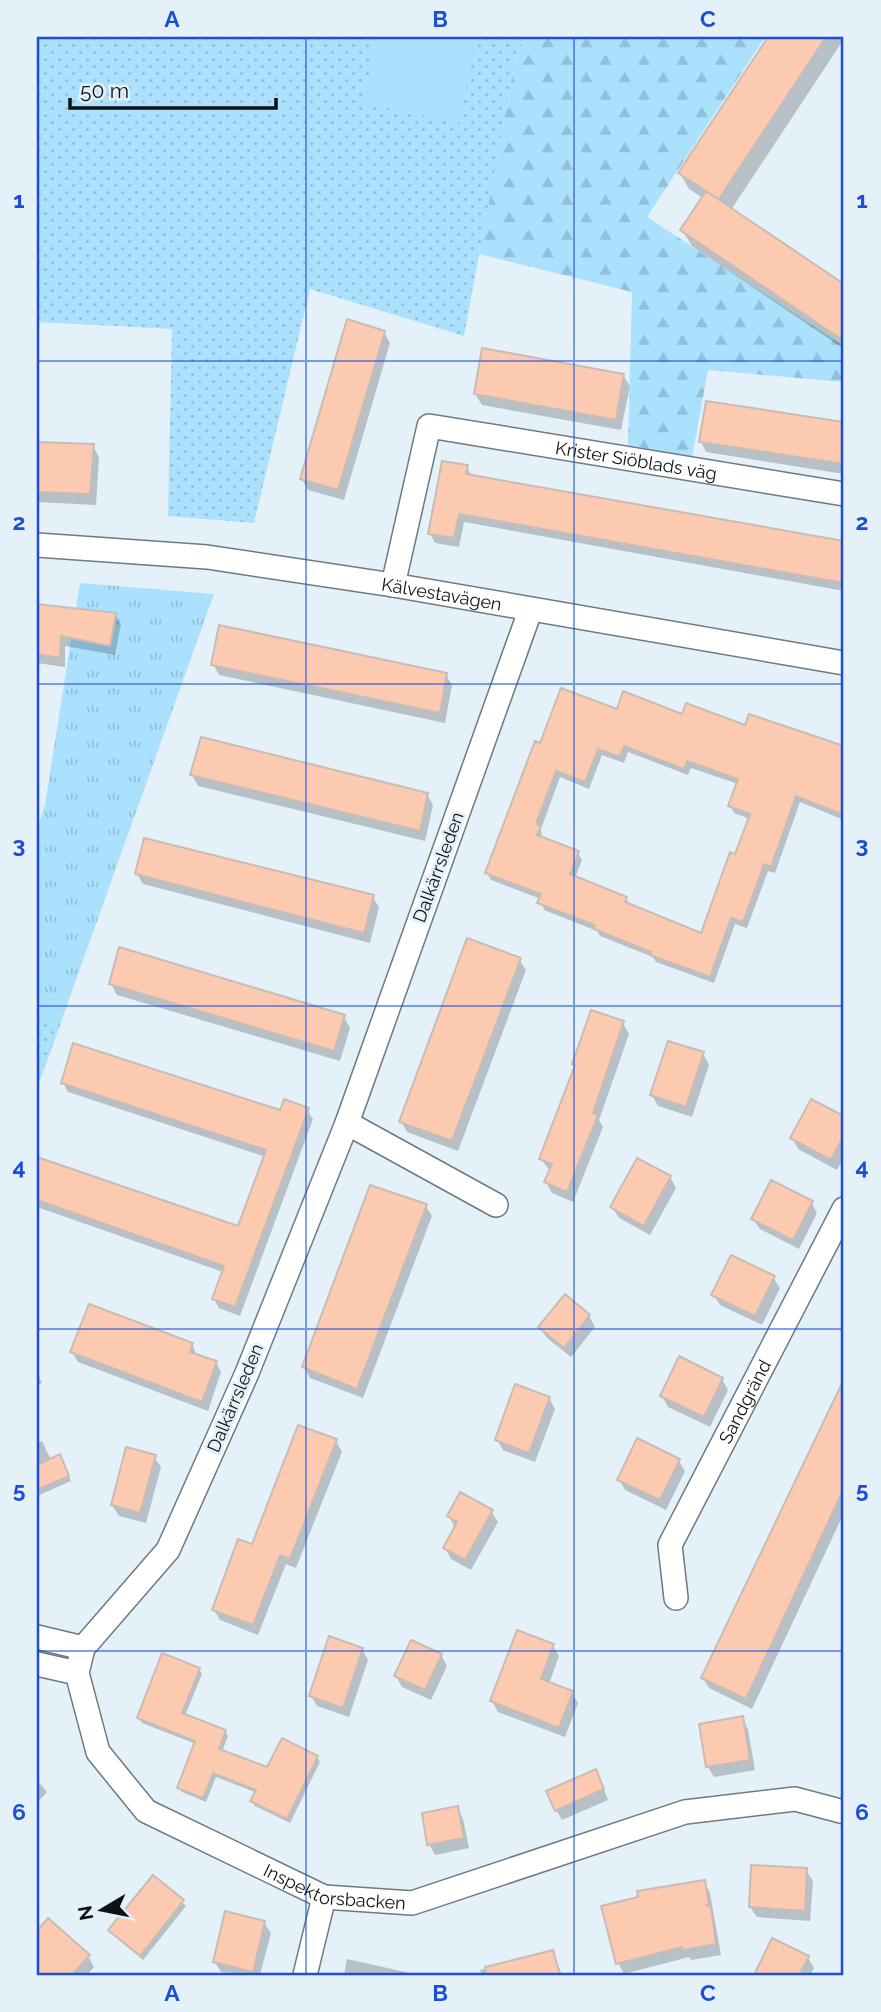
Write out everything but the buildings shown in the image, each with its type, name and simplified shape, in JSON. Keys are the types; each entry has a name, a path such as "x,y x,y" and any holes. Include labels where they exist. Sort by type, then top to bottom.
{"street":[{"name":"Krister Siöblads väg","path":"393,586 429,426 844,495"},
{"name":"Kälvestavägen","path":"37,545 207,557 844,663"},
{"name":"Dalkärrsleden","path":"77,1673 83,1648 168,1550 247,1373 347,1123 530,611"},
{"path":"347,1123 496,1205"},
{"name":"Sandgränd","path":"676,1598 670,1545 844,1209"},
{"path":"37,1637 83,1648"},
{"path":"37,1664 77,1673"},
{"name":"Inspektorsbacken","path":"77,1673 98,1752 146,1811 324,1897 412,1903 685,1812 795,1799 844,1812"},
{"path":"305,1975 324,1897"}],"green space":[{"path":"37,37 525,37 515,60 464,336 310,289 254,523 168,516 172,329 37,322"},
{"path":"376,37 477,37 459,123 363,103"},
{"path":"525,37 765,37 647,217 844,346 844,382 708,370 692,457 628,445 632,292 479,254 515,60"},
{"path":"80,583 214,594 37,1089 37,829 45,805"},
{"path":"37,1014 61,1023 37,1087"}]}
